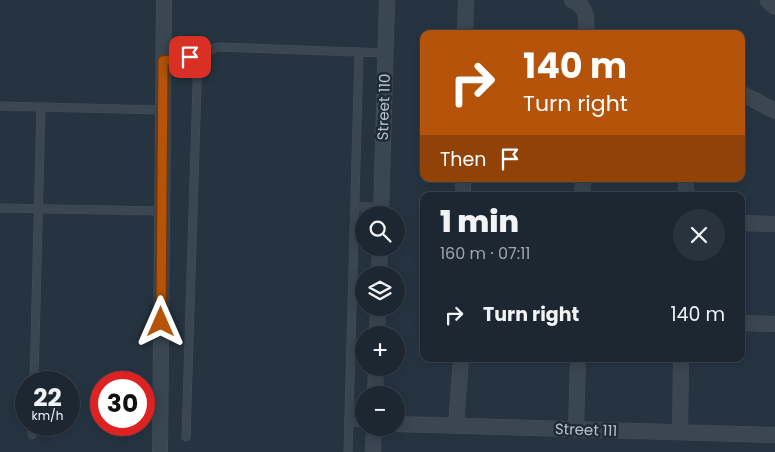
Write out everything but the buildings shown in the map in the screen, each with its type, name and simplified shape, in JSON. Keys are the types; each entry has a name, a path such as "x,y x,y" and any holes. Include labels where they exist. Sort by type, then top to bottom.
{"street":[{"path":"160,452 164,0"},
{"name":"Street 110","path":"381,206 387,0"},
{"path":"465,30 466,0"},
{"path":"572,0 580,4 587,16 586,30"},
{"path":"769,0 775,5"},
{"path":"745,94 775,111"},
{"path":"745,223 775,224"},
{"path":"745,323 775,324"},
{"path":"456,426 461,362"},
{"path":"576,429 578,362"},
{"path":"680,432 681,362"},
{"name":"Street 111","path":"405,424 775,435"},
{"path":"373,452 374,436"}],"lane":[{"path":"163,61 181,60 218,47 385,52"},
{"path":"348,452 359,52"},
{"path":"186,437 198,53"},
{"path":"0,106 162,110"},
{"path":"34,371 41,107"},
{"path":"0,208 162,211"},
{"path":"349,422 355,422"}],"route":[{"path":"161,322 163,61 181,60 190,57"}]}
